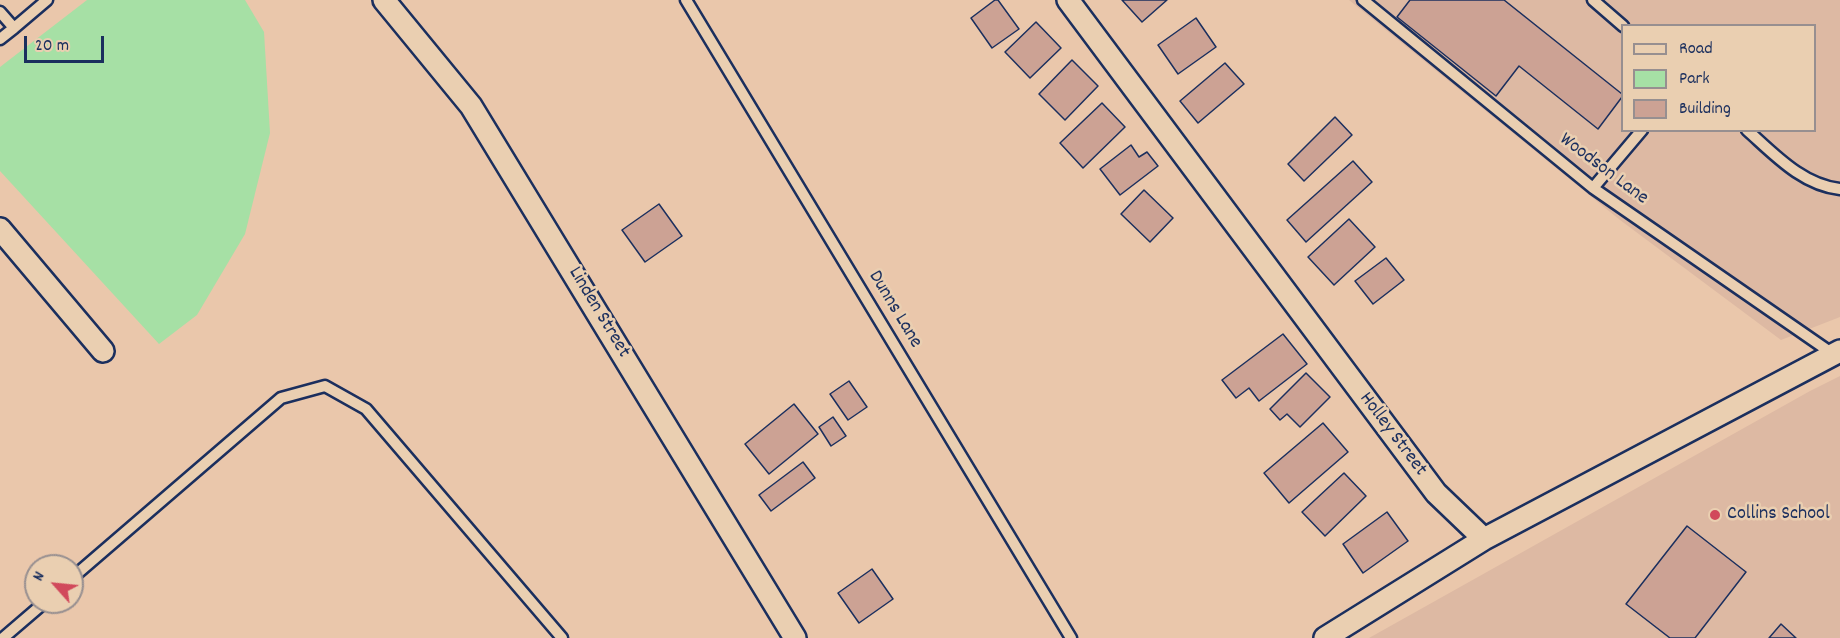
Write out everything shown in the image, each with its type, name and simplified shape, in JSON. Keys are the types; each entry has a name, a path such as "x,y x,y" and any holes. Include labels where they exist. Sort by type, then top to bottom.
{"street":[{"name":"Linden Street","path":"384,0 471,106 795,638"},
{"name":"Holley Street","path":"1068,0 1436,494 1484,539"},
{"path":"0,229 103,351"},
{"path":"1325,638 1484,539 1837,352"}],"lane":[{"path":"0,39 47,0"},
{"name":"Dunns Lane","path":"686,0 1071,638"},
{"name":"Woodson Lane","path":"1363,0 1593,188 1837,352"},
{"path":"1593,0 1621,24"},
{"path":"0,12 14,28"},
{"path":"1593,188 1640,132"},
{"path":"1749,132 1798,174 1830,188 1840,189"},
{"path":"84,568 281,398 325,386 366,409 562,638"},
{"path":"3,638 31,614"}],"shaded area":[{"path":"1349,0 1840,0 1840,317 1781,340 1620,220"},
{"name":"Collins School","path":"1840,376 1840,638 1369,638 1810,391"}],"green space":[{"path":"87,0 245,0 264,32 270,133 245,234 197,315 159,344 0,171 0,67"}],"building":[{"path":"998,0 1019,29 992,48 971,18"},
{"path":"1122,0 1167,0 1142,22"},
{"path":"1410,0 1504,0 1621,93 1621,98 1598,129 1519,66 1496,96 1397,17"},
{"path":"1196,18 1216,47 1178,74 1158,45"},
{"path":"1036,22 1061,48 1030,78 1005,52"},
{"path":"1072,60 1098,86 1065,120 1039,94"},
{"path":"1225,63 1244,84 1198,123 1180,101"},
{"path":"1102,103 1125,127 1083,168 1060,143"},
{"path":"1335,117 1352,135 1304,181 1288,164"},
{"path":"1131,145 1139,157 1147,152 1158,166 1120,195 1100,169"},
{"path":"1353,161 1372,182 1306,242 1287,220"},
{"path":"1144,190 1173,218 1150,242 1121,214"},
{"path":"659,204 682,236 645,262 622,230"},
{"path":"1349,219 1375,247 1334,285 1308,257"},
{"path":"1386,258 1404,280 1373,304 1355,281"},
{"path":"1283,334 1307,364 1259,401 1249,388 1236,398 1222,380"},
{"path":"1306,373 1330,397 1300,427 1287,414 1280,420 1270,409"},
{"path":"849,381 867,407 848,420 830,394"},
{"path":"794,404 818,434 769,474 745,444"},
{"path":"833,417 846,436 831,446 819,427"},
{"path":"1323,423 1348,452 1289,503 1264,473"},
{"path":"803,462 815,478 771,511 759,495"},
{"path":"1344,473 1366,496 1325,536 1302,512"},
{"path":"1387,512 1408,541 1363,573 1343,544"},
{"path":"1687,526 1746,572 1695,638 1670,638 1626,604"},
{"path":"872,569 893,599 859,623 838,593"},
{"path":"1781,624 1796,638 1769,638"}],"place":[{"name":"Collins School","path":"1715,515"}]}
